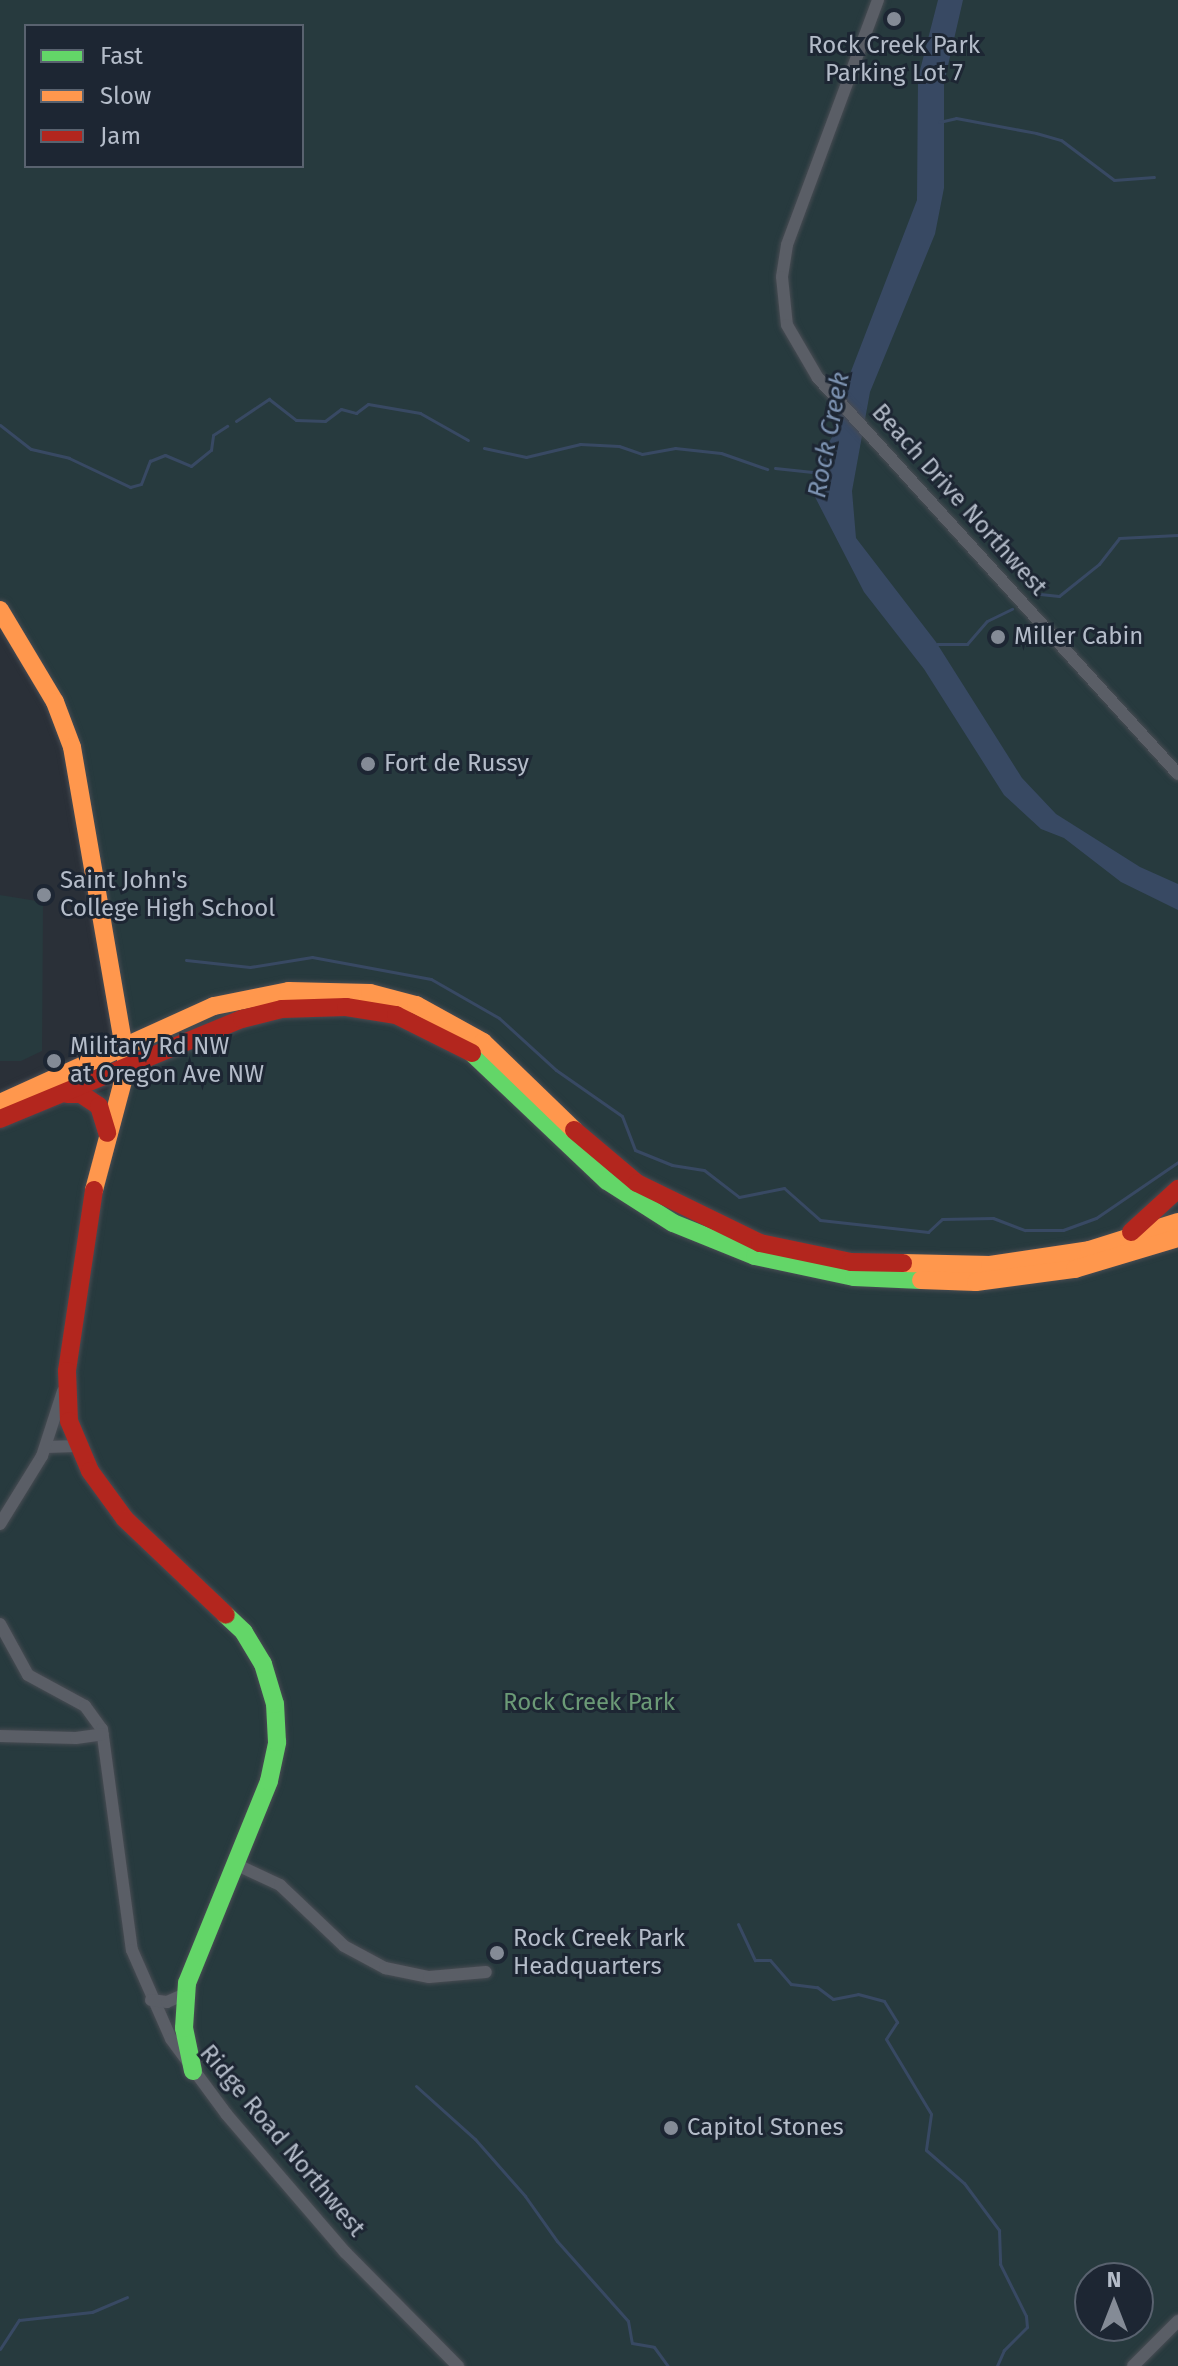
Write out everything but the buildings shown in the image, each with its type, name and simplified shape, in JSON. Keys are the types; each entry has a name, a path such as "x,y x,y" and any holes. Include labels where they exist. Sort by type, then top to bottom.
{"main road":[{"path":"0,610 55,702 72,747 127,1066 85,1225 66,1379 77,1446 96,1480 135,1530 244,1632 269,1678 277,1720 275,1759 185,1994 184,2028 193,2071"},
{"path":"0,1103 123,1047 241,999 289,991 370,993 416,1005 471,1034 637,1183 760,1243 851,1262 953,1267 1050,1258 1111,1244 1178,1222"},
{"path":"0,1119 263,1014 313,1007 370,1010 420,1024 460,1044 498,1072 607,1181 673,1223 755,1256 854,1277 976,1282 1075,1269 1178,1238"},
{"path":"67,1094 81,1094 99,1106 107,1133"},
{"path":"1111,1244 1148,1220 1178,1189"}],"street":[{"name":"Beach Drive Northwest","path":"878,0 848,70 783,264 787,325 827,389 1178,774"},
{"path":"0,1524 46,1447 66,1379"},
{"path":"46,1447 77,1446"},
{"name":"Ridge Road Northwest","path":"0,1624 28,1675 85,1706 103,1734 130,1940 151,2000 193,2071 350,2259 458,2366"},
{"path":"0,1736 103,1734"},
{"path":"235,1864 291,1893 344,1946 385,1968 437,1977 486,1972"},
{"path":"151,2000 167,2002 185,1994"},
{"path":"1133,2366 1178,2321"}],"green space":[{"name":"Rock Creek Park","path":"0,0 1178,0 1178,2366 0,2366 0,1128 145,1076 123,1002 83,767 0,601"},
{"path":"0,895 43,902 42,1051 21,1061 0,1061"}],"water":[{"path":"938,0 963,0 944,83 944,188 935,234 870,392 852,491 856,538 936,642 1022,778 1056,814 1140,867 1178,884 1178,910 1121,882 1064,838 1041,829 1004,795 924,669 864,592 815,497 821,455 834,434 843,392 917,200 918,78"}],"waterway":[{"path":"939,122 956,118 1036,133 1061,140 1114,180 1154,177"},
{"path":"236,421 269,399 296,420 325,421 341,409 356,413 368,404 420,413 468,440"},
{"path":"0,425 31,449 69,458 130,487 141,484 150,461 165,455 191,466 211,450 213,435 227,426"},
{"path":"484,448 526,457 580,444 619,446 642,454 675,448 721,453 767,469"},
{"name":"Rock Creek","path":"775,468 822,473"},
{"path":"1040,594 1059,596 1099,564 1119,538 1178,535"},
{"path":"937,644 967,644 987,621 1012,609"},
{"path":"186,960 250,967 312,957 431,979 499,1018 556,1070 622,1116 635,1150 672,1165 704,1170 739,1197 784,1188 820,1220 928,1232 942,1219 993,1218 1025,1230 1063,1230 1096,1218 1178,1162"},
{"path":"738,1924 755,1960 770,1960 791,1984 817,1987 833,1999 858,1994 884,2001 897,2022 886,2039 931,2114 926,2150 964,2183 999,2230 1000,2264 1026,2316 1027,2327 1004,2350 997,2366"},
{"path":"416,2086 475,2139 525,2196 557,2241 628,2321 632,2343 654,2347 668,2366"},
{"path":"0,2349 19,2320 92,2312 127,2297"}],"traffic: fast":[{"path":"472,1053 607,1181 673,1223 755,1256 854,1277 921,1280"},
{"path":"193,2071 184,2028 187,1983 269,1781 277,1742 275,1704 263,1664 244,1632 226,1615"}],"traffic: slow":[{"path":"0,610 55,702 72,747 127,1066 94,1190"},
{"path":"0,1103 214,1006 289,991 370,993 416,1005 483,1042 574,1130"},
{"path":"903,1263 990,1265 1089,1250 1178,1222"},
{"path":"921,1280 976,1282 1075,1269 1178,1238"}],"traffic: jam":[{"path":"0,1119 242,1019 282,1009 346,1007 396,1015 472,1053"},
{"path":"67,1094 81,1094 99,1106 107,1133"},
{"path":"574,1130 637,1183 760,1243 851,1262 903,1263"},
{"path":"1131,1232 1178,1189"},
{"path":"94,1190 67,1371 69,1421 90,1471 125,1519 226,1615"}],"place":[{"name":"Rock Creek Park Parking Lot 7","path":"894,19"},
{"name":"Miller Cabin","path":"998,637"},
{"name":"Fort de Russy","path":"368,764"},
{"name":"Saint John's College High School","path":"44,895"},
{"name":"Military Rd NW at Oregon Ave NW","path":"54,1061"},
{"name":"Rock Creek Park Headquarters","path":"497,1953"},
{"name":"Capitol Stones","path":"671,2128"}]}
